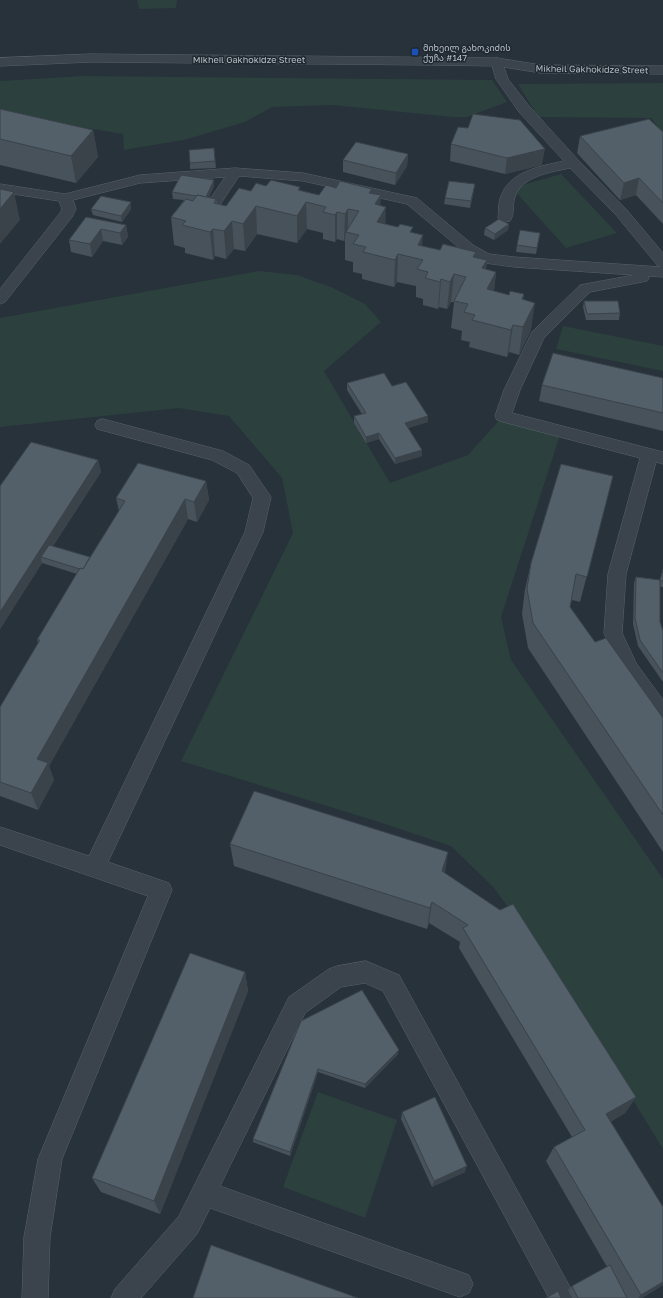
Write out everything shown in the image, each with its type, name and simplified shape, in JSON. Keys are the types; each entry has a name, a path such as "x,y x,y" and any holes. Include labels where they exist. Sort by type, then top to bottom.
{"street":[{"name":"Mikheil Gakhokidze Street","path":"497,62 540,54"},
{"name":"Mikheil Gakhokidze Street","path":"0,62 91,58 497,62 541,69 663,70"}],"lane":[{"path":"497,62 502,79 524,110 621,212 663,263"},
{"path":"504,218 508,196 516,183 530,175 573,163"},
{"path":"207,214 235,172"},
{"path":"0,188 65,198 140,179 235,172 303,177 412,201 468,248 485,258 514,262 663,273"},
{"path":"0,299 67,214 69,209 65,198"},
{"path":"663,273 585,288 537,336 512,390 503,416 656,456 617,574 613,634 629,668 663,716"},
{"path":"94,868 254,532 262,497 243,469 217,454 103,426"},
{"path":"0,836 161,890 50,1159 37,1237 35,1298"},
{"path":"128,1297 188,1225 297,1005 337,977 366,972 391,983 563,1298"},
{"path":"204,1193 460,1284"}],"green space":[{"path":"137,0 177,0 176,8 139,9"},
{"path":"83,76 492,80 507,102 467,117 452,117 332,105 272,107 245,122 184,140 124,150 123,134 21,117 0,121 0,81"},
{"path":"663,83 663,133 651,118 538,117 518,84"},
{"path":"561,174 617,233 566,248 512,188"},
{"path":"259,271 297,275 331,287 365,304 381,322 324,371 390,483 468,455 503,416 561,432 501,617 511,660 663,879 663,1149 547,960 494,888 451,846 379,822 181,761 293,533 282,478 229,416 179,408 0,427 0,318"},
{"path":"563,326 663,346 663,371 556,349"},
{"path":"318,1092 397,1120 365,1218 283,1187"}],"building":[{"path":"0,109 93,130 71,156 0,139"},
{"path":"473,114 520,120 545,149 507,158 451,144 458,127 468,128"},
{"path":"649,119 663,132 663,203 639,178 624,183 580,136"},
{"path":"356,142 408,154 396,173 343,160"},
{"path":"214,148 215,161 190,163 189,150"},
{"path":"181,175 214,180 206,197 172,192"},
{"path":"271,180 300,187 298,190 319,195 326,185 336,188 340,181 372,189 369,193 381,195 375,204 386,207 377,222 398,227 400,224 413,227 410,232 423,235 418,245 440,250 443,244 476,252 473,257 487,260 482,268 496,272 487,289 509,295 510,291 524,294 522,299 535,303 523,327 513,325 511,330 472,320 475,315 464,312 468,304 454,301 466,277 454,274 450,282 441,279 440,282 425,278 428,272 417,269 423,260 398,254 395,260 363,252 366,247 353,244 359,235 346,232 359,211 348,209 345,214 337,212 335,215 323,212 326,207 306,202 297,216 256,206 243,224 232,221 224,231 213,229 210,232 182,225 186,221 171,217 186,199 193,201 197,195 216,199 214,203 226,206 239,188 251,191 256,183 266,186"},
{"path":"449,181 475,184 471,201 445,198"},
{"path":"0,189 14,192 0,209"},
{"path":"101,196 131,202 121,216 91,209"},
{"path":"86,217 126,225 120,233 101,229 90,244 69,240"},
{"path":"499,219 509,224 495,234 485,228"},
{"path":"520,230 540,233 537,248 517,245"},
{"path":"584,301 618,301 620,313 587,314"},
{"path":"553,353 663,378 663,413 542,385"},
{"path":"384,373 392,386 406,382 428,416 405,423 422,450 395,458 379,433 366,437 354,416 366,413 347,383"},
{"path":"31,442 98,460 0,612 0,486"},
{"path":"138,463 206,481 194,502 185,499 37,759 48,763 31,793 0,782 0,707 40,640 37,640 80,568 83,569 125,501 116,498"},
{"path":"561,464 613,476 587,577 576,574 570,607 595,642 606,638 663,718 663,815 533,623 527,589 531,563"},
{"path":"49,545 90,557 83,569 80,569 41,557"},
{"path":"663,570 663,581 660,580"},
{"path":"636,577 660,580 660,622 663,631 663,673 640,640 635,618"},
{"path":"254,791 448,852 442,871 500,910 513,904 636,1097 606,1114 663,1207 663,1282 641,1295 554,1147 585,1130 463,928 468,925 432,902 430,908 230,844"},
{"path":"190,953 245,972 154,1201 92,1178"},
{"path":"362,990 399,1050 365,1084 318,1069 290,1152 253,1139 301,1021"},
{"path":"435,1097 467,1166 434,1181 402,1112"},
{"path":"211,1245 358,1298 193,1298"},
{"path":"610,1265 627,1298 578,1298 572,1286"},
{"path":"558,1291 561,1298 546,1298"}],"place":[{"name":"მიხეილ გახოკიძის ქუჩა #147","path":"415,52"}]}
